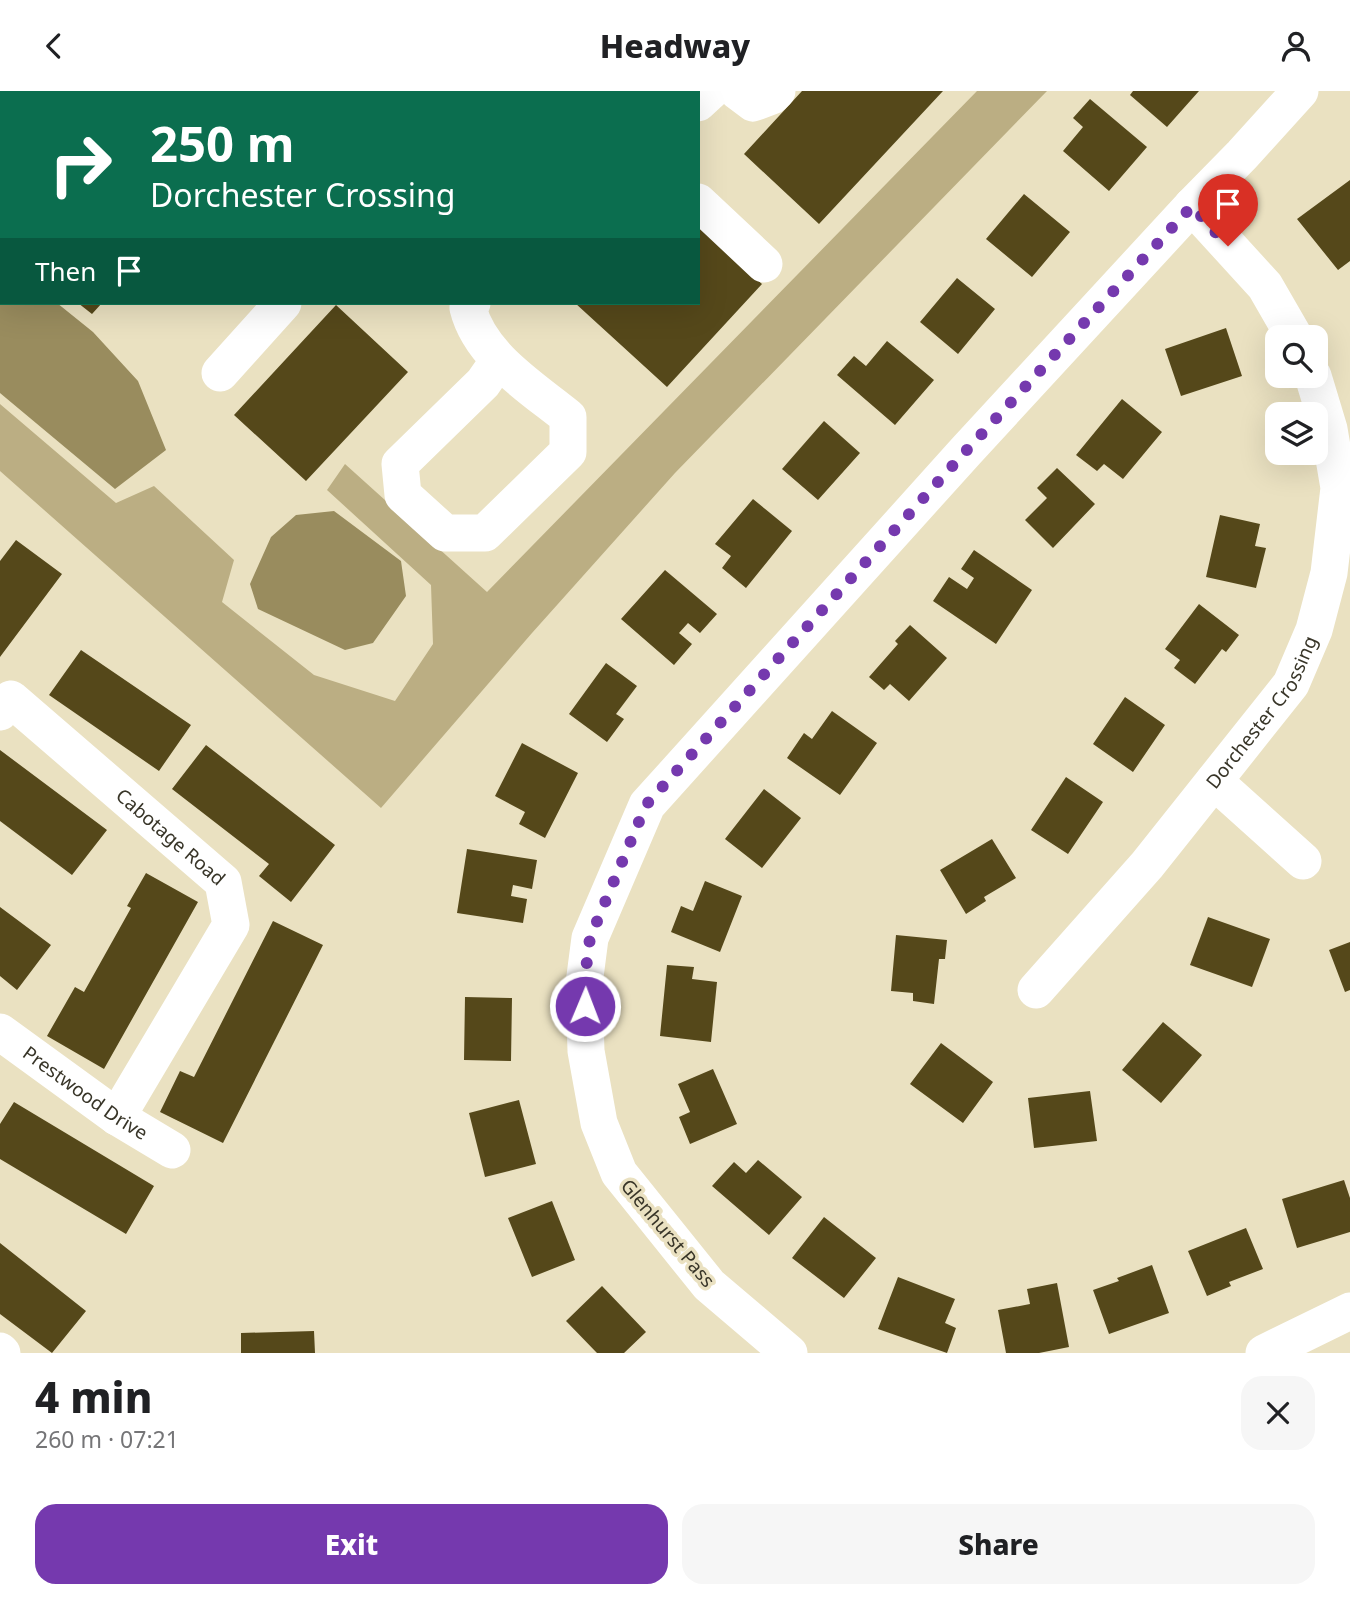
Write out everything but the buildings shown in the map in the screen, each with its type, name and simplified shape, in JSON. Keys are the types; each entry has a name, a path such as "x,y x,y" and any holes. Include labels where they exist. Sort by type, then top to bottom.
{"street":[{"path":"737,91 753,103 772,96 777,91"},
{"name":"Glenhurst Pass","path":"789,1353 709,1285 619,1173 599,1123 586,1051 584,984 590,938 646,805 966,451 1300,91"},
{"path":"700,204 764,264"},
{"path":"1192,206 1265,286 1288,325"},
{"path":"220,373 281,305"},
{"path":"470,305 468,308 472,327 499,360 568,417 568,452 485,533 445,533 403,495 400,464 483,383 499,360"},
{"name":"Dorchester Crossing","path":"1036,990 1147,865 1291,684 1314,630 1329,573 1337,524 1339,488 1329,429 1316,388"},
{"name":"Cabotage Road","path":"5,706 223,882 231,925 117,1117"},
{"path":"1214,781 1303,861"},
{"name":"Prestwood Drive","path":"0,1032 117,1117 172,1150"},
{"path":"1264,1353 1350,1311"}],"shaded area":[{"path":"977,91 1047,91 675,473 381,808 0,471 0,404 116,503 154,486 234,560 222,602 314,675 395,701 433,644 431,585 327,490 345,464 487,592"},
{"path":"0,305 59,305 93,332 138,381 166,450 115,489 0,393"},
{"path":"334,511 401,561 406,596 373,643 345,650 258,609 250,584 271,537 296,515"}],"route":[{"path":"585,1006 584,984 590,938 646,805 1192,206 1228,246"}]}
